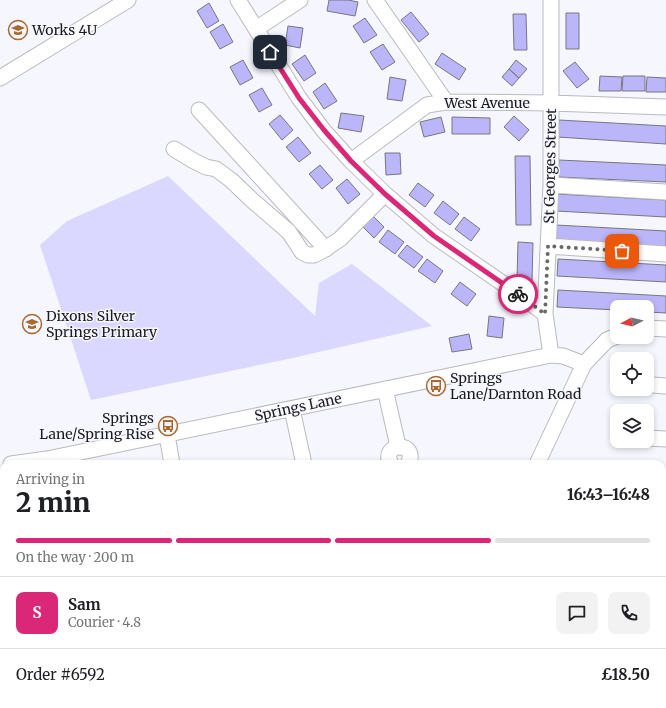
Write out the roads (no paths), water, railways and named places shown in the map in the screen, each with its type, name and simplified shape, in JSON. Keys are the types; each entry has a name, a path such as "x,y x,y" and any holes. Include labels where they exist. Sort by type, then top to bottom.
{"street":[{"path":"0,78 128,0"},
{"path":"238,0 299,98 351,161 385,194 434,236 545,314"},
{"path":"256,29 300,0"},
{"path":"375,0 446,102"},
{"name":"St Georges Street","path":"551,354 545,314 551,185 552,0"},
{"name":"West Avenue","path":"351,161 427,105 446,102 551,103 666,108"},
{"path":"198,110 326,249"},
{"path":"174,149 206,167 216,169 231,180 289,232 302,252 308,255 314,255 326,249 340,239 385,194"},
{"path":"551,185 666,192"},
{"path":"548,246 666,254"},
{"path":"654,328 666,329"},
{"path":"539,460 584,364 607,340 610,339"},
{"name":"Springs Lane","path":"40,460 292,409 551,354 563,356 584,364"},
{"path":"385,389 398,446"},
{"path":"292,409 303,460"},
{"path":"167,434 171,460"},
{"path":"654,438 666,439"},
{"path":"389,460 389,453 398,446 405,448 409,452 410,460"}],"place":[{"name":"Works 4U","path":"18,30"},
{"name":"Dixons Silver Springs Primary","path":"32,324"},
{"name":"Springs Lane/Darnton Road","path":"436,386"},
{"name":"Springs Lane/Spring Rise","path":"168,426"}]}
